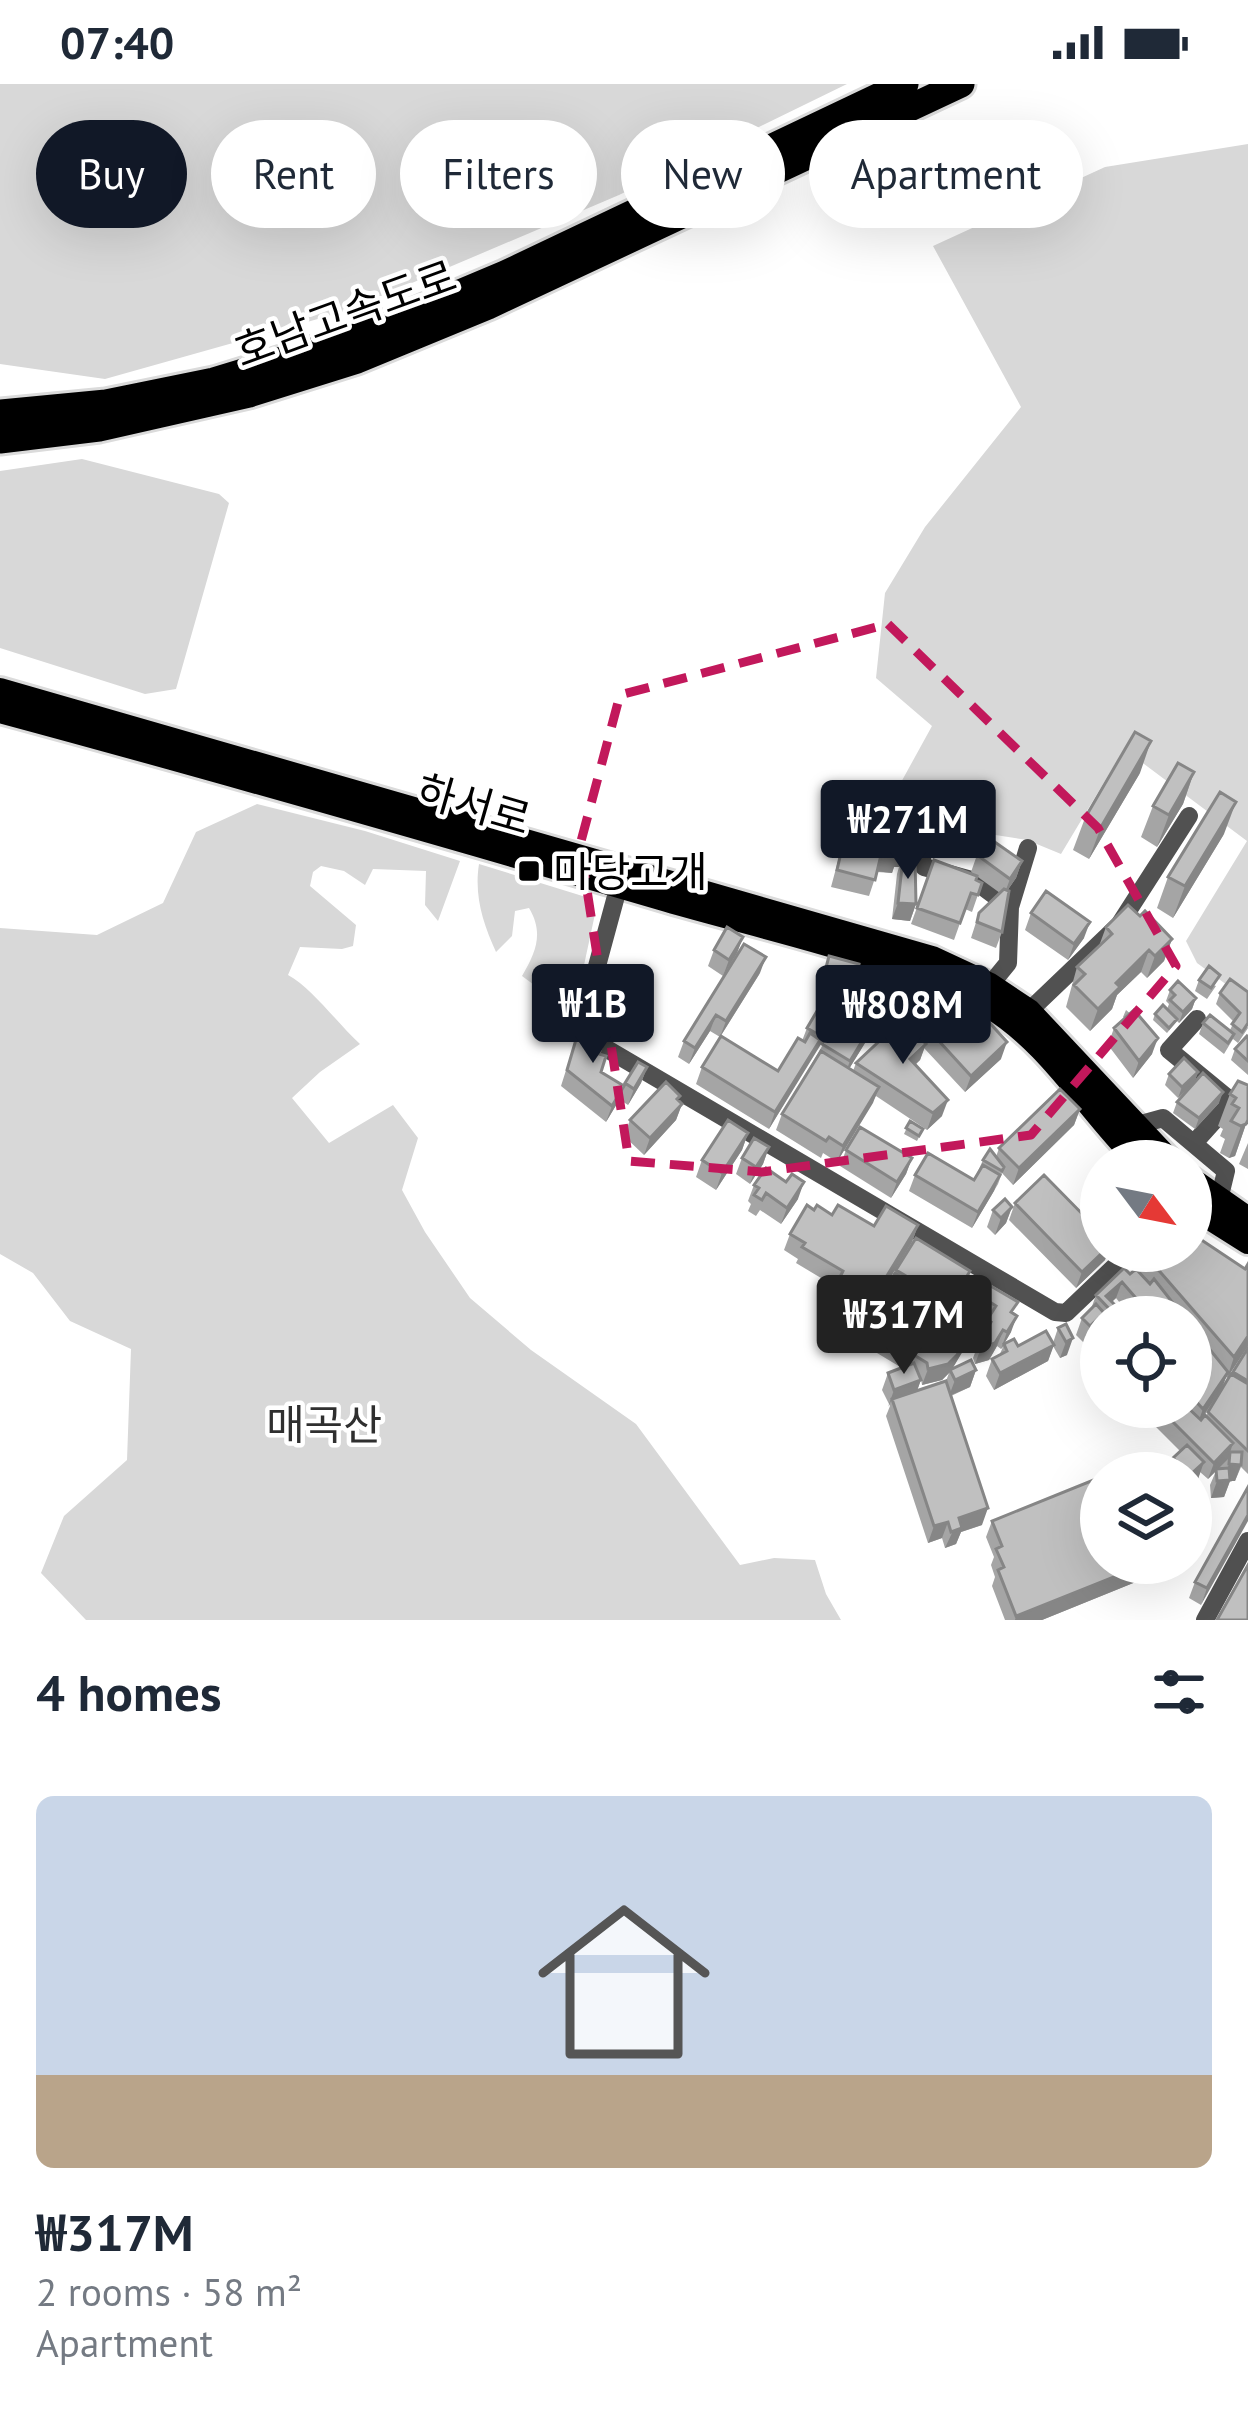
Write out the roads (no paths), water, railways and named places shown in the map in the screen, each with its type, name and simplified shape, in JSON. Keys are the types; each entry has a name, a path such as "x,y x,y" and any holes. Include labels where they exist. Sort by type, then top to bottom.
{"highway":[{"path":"785,139 879,84"},
{"name":"호남고속도로","path":"785,142 905,84"},
{"name":"호남고속도로","path":"0,440 142,418 249,394 357,360 488,306 961,84"},
{"name":"호남고속도로","path":"0,413 106,403 214,381 297,357 505,274 621,219"}],"main road":[{"name":"하서로","path":"0,690 621,878 898,968 991,1007 1028,1037 1120,1140"},
{"name":"하서로","path":"0,711 932,958 990,986 1029,1012 1148,1140"},
{"path":"1212,1197 1248,1219"},
{"path":"1212,1209 1248,1243"}],"street":[{"path":"940,805 922,838 924,867 975,881 1010,907"},
{"path":"1029,1012 1119,925 1189,816"},
{"path":"990,986 1008,962 1010,907 1028,848"},
{"path":"621,878 584,1015 589,1034 1055,1312 1066,1313 1109,1272"},
{"path":"1197,1018 1168,1050 1248,1115"},
{"path":"1198,1140 1229,1103"},
{"path":"1134,1126 1163,1118 1193,1140"},
{"path":"1212,1157 1226,1171 1220,1200"},
{"path":"1204,1620 1248,1541"}],"place":[{"name":"마당고개","path":"529,871"}],"park label":[{"name":"매곡산","path":"324,1424"}]}
